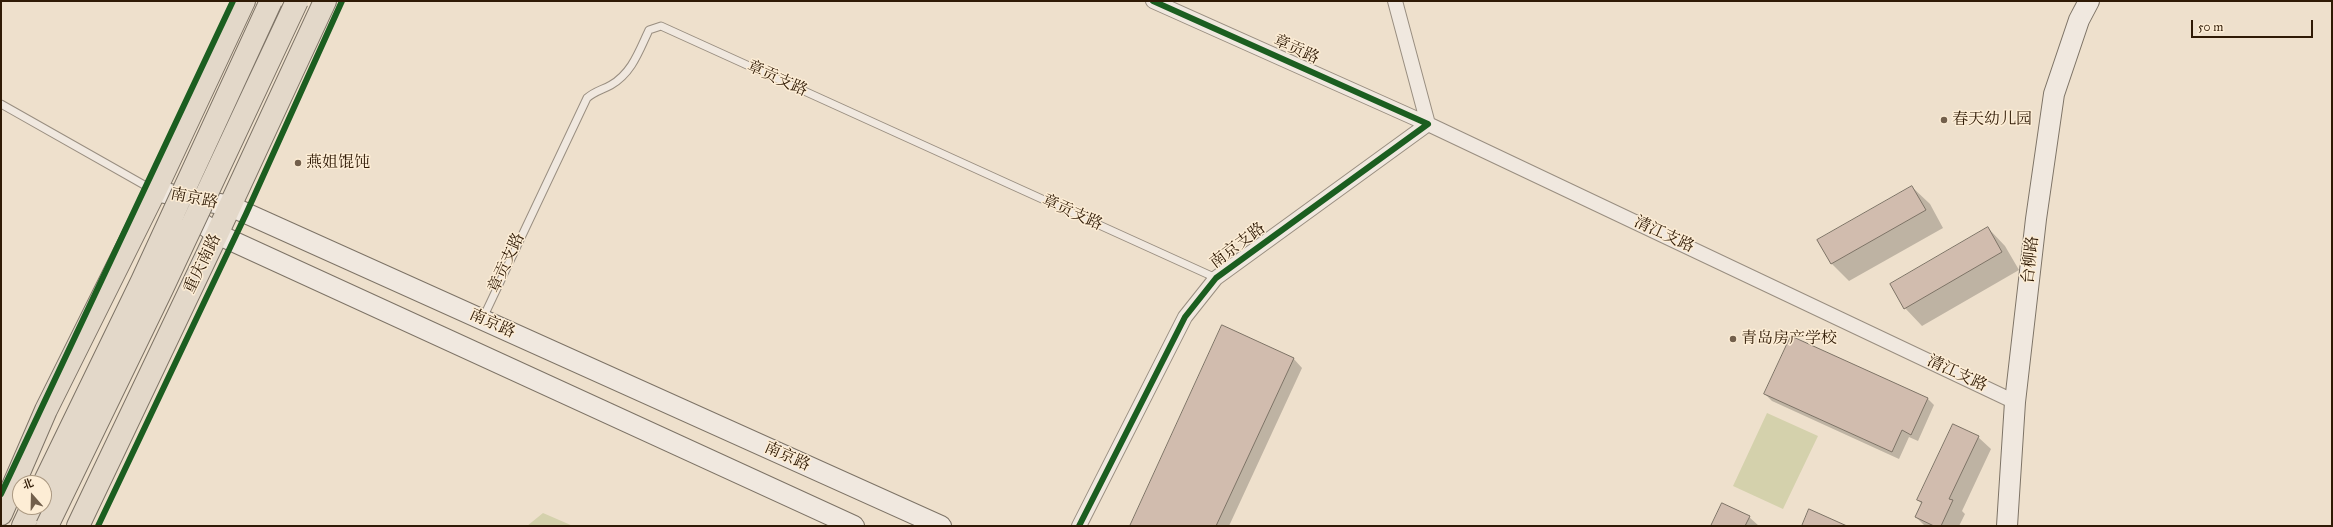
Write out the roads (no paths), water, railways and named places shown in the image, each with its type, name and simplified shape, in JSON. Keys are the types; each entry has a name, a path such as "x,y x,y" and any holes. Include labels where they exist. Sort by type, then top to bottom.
{"main road":[{"path":"1,514 46,410 155,191 244,1"},
{"path":"48,475 142,281 271,1"},
{"path":"47,526 162,289 297,1"},
{"name":"重庆南路","path":"78,526 217,234 325,1"},
{"name":"台柳路","path":"2007,526 2015,402 2036,219 2054,94 2080,20 2089,1"},
{"name":"南京路","path":"155,191 230,206 941,526"},
{"name":"南京路","path":"155,191 217,234 854,526"},
{"path":"23,526 28,515"}],"street":[{"name":"章贡路","path":"1153,1 1428,124"},
{"path":"1394,1 1428,124"},
{"name":"南京支路","path":"1079,526 1185,317 1216,278 1428,124"},
{"name":"清江支路","path":"1428,124 2015,402"}],"lane":[{"name":"章贡支路","path":"482,320 587,98 595,91 611,86 630,71 649,30 661,26 1216,278"},
{"path":"1,104 155,191"}],"place":[{"name":"春天幼儿园","path":"1944,120"},
{"name":"燕姐馄饨","path":"298,163"},
{"name":"青岛房产学校","path":"1733,339"}]}
